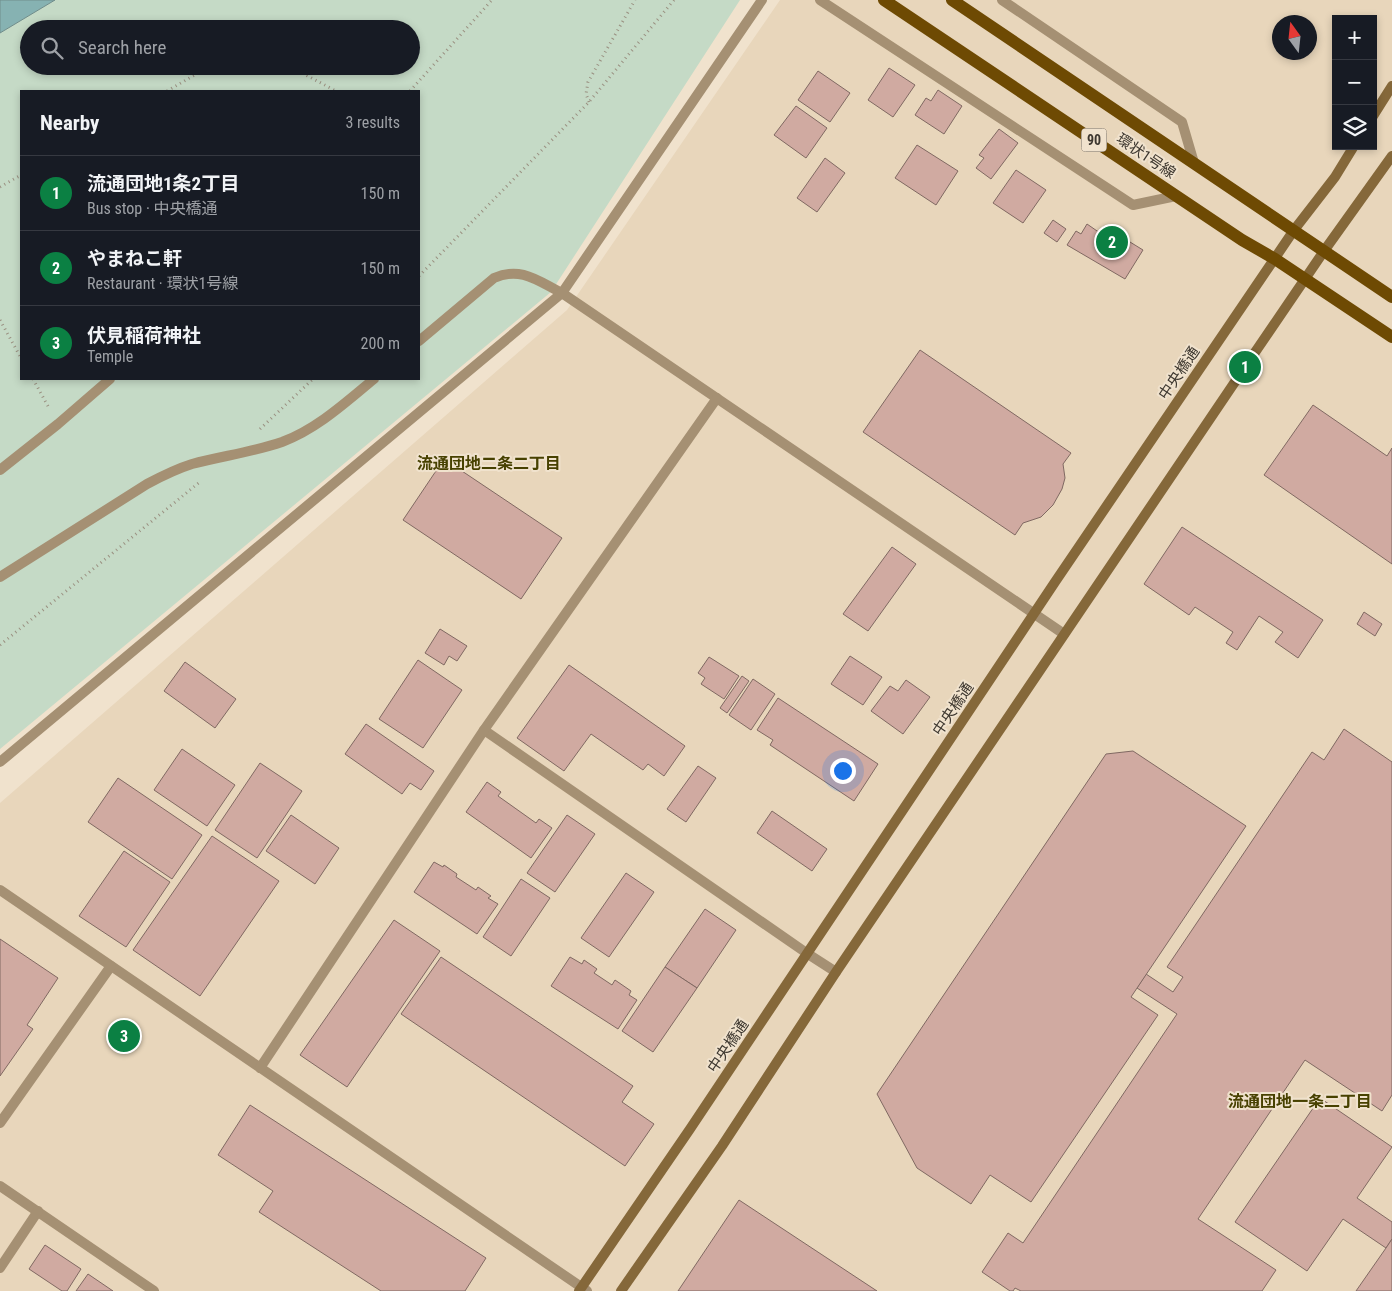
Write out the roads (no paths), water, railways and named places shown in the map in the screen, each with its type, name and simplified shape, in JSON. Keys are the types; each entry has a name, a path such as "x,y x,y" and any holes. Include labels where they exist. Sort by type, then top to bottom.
{"main road":[{"name":"環状1号線","path":"884,0 1242,240 1275,259 1392,337"},
{"name":"環状1号線","path":"952,0 1392,297"}],"street":[{"path":"0,762 562,293 762,0"},
{"path":"820,0 1133,205 1176,196"},
{"path":"1002,0 1182,122 1194,162"},
{"path":"1377,110 1392,86"},
{"name":"中央橋通","path":"582,1290 1294,230 1335,177 1352,150"},
{"path":"622,1291 722,1146 836,972 1064,634 1324,251 1392,156"},
{"path":"420,340 494,278 504,273 526,274 562,293 1064,634"},
{"path":"0,470 58,424 109,380"},
{"path":"0,577 169,472 192,464 231,456 283,441 331,415 373,380"},
{"path":"260,1068 484,730 717,398"},
{"path":"484,730 836,972"},
{"path":"0,890 582,1290"},
{"path":"0,1123 111,966"},
{"path":"0,1186 154,1291"},
{"path":"0,1268 38,1211"}],"water":[{"path":"0,0 55,0 20,20 0,33"}],"place":[{"name":"やまねこ軒","path":"1112,242"},
{"name":"流通団地1条2丁目","path":"1245,367"},
{"name":"伏見稲荷神社","path":"124,1036"}],"district":[{"name":"流通団地二条二丁目","path":"489,463"},
{"name":"流通団地一条二丁目","path":"1300,1101"}]}
